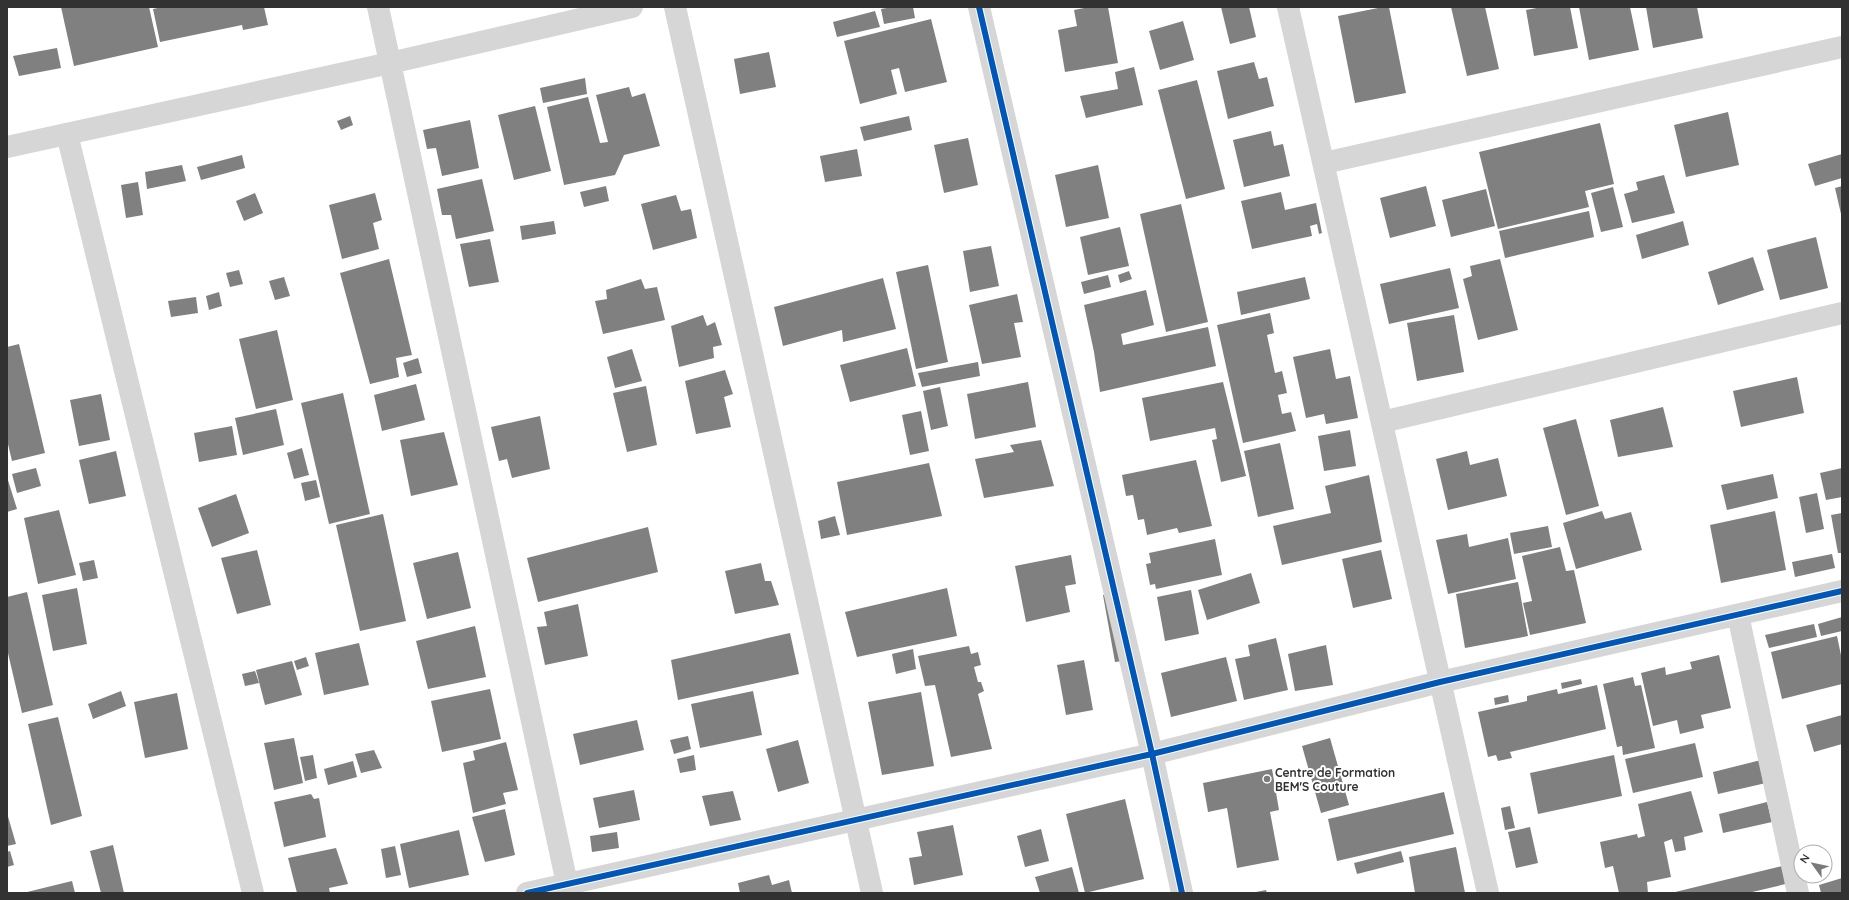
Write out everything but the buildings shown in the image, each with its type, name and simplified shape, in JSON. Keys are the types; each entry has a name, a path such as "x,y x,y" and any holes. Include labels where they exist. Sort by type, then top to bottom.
{"street":[{"path":"378,7 569,889"},
{"path":"7,147 390,63 632,7"},
{"path":"675,7 872,893"},
{"path":"979,7 1152,754 1182,893"},
{"path":"1288,7 1488,893"},
{"path":"1324,163 1842,47"},
{"path":"67,134 253,893"},
{"path":"1382,422 1842,313"},
{"path":"527,893 569,889 856,820 1152,754 1440,682 1842,591"},
{"path":"1738,615 1798,893"}],"cycle path":[{"path":"979,7 1152,754 1182,893"},
{"path":"527,893 1152,754 1440,682 1842,591"}],"place":[{"name":"Centre de Formation BEM'S Couture","path":"1267,779"}]}
